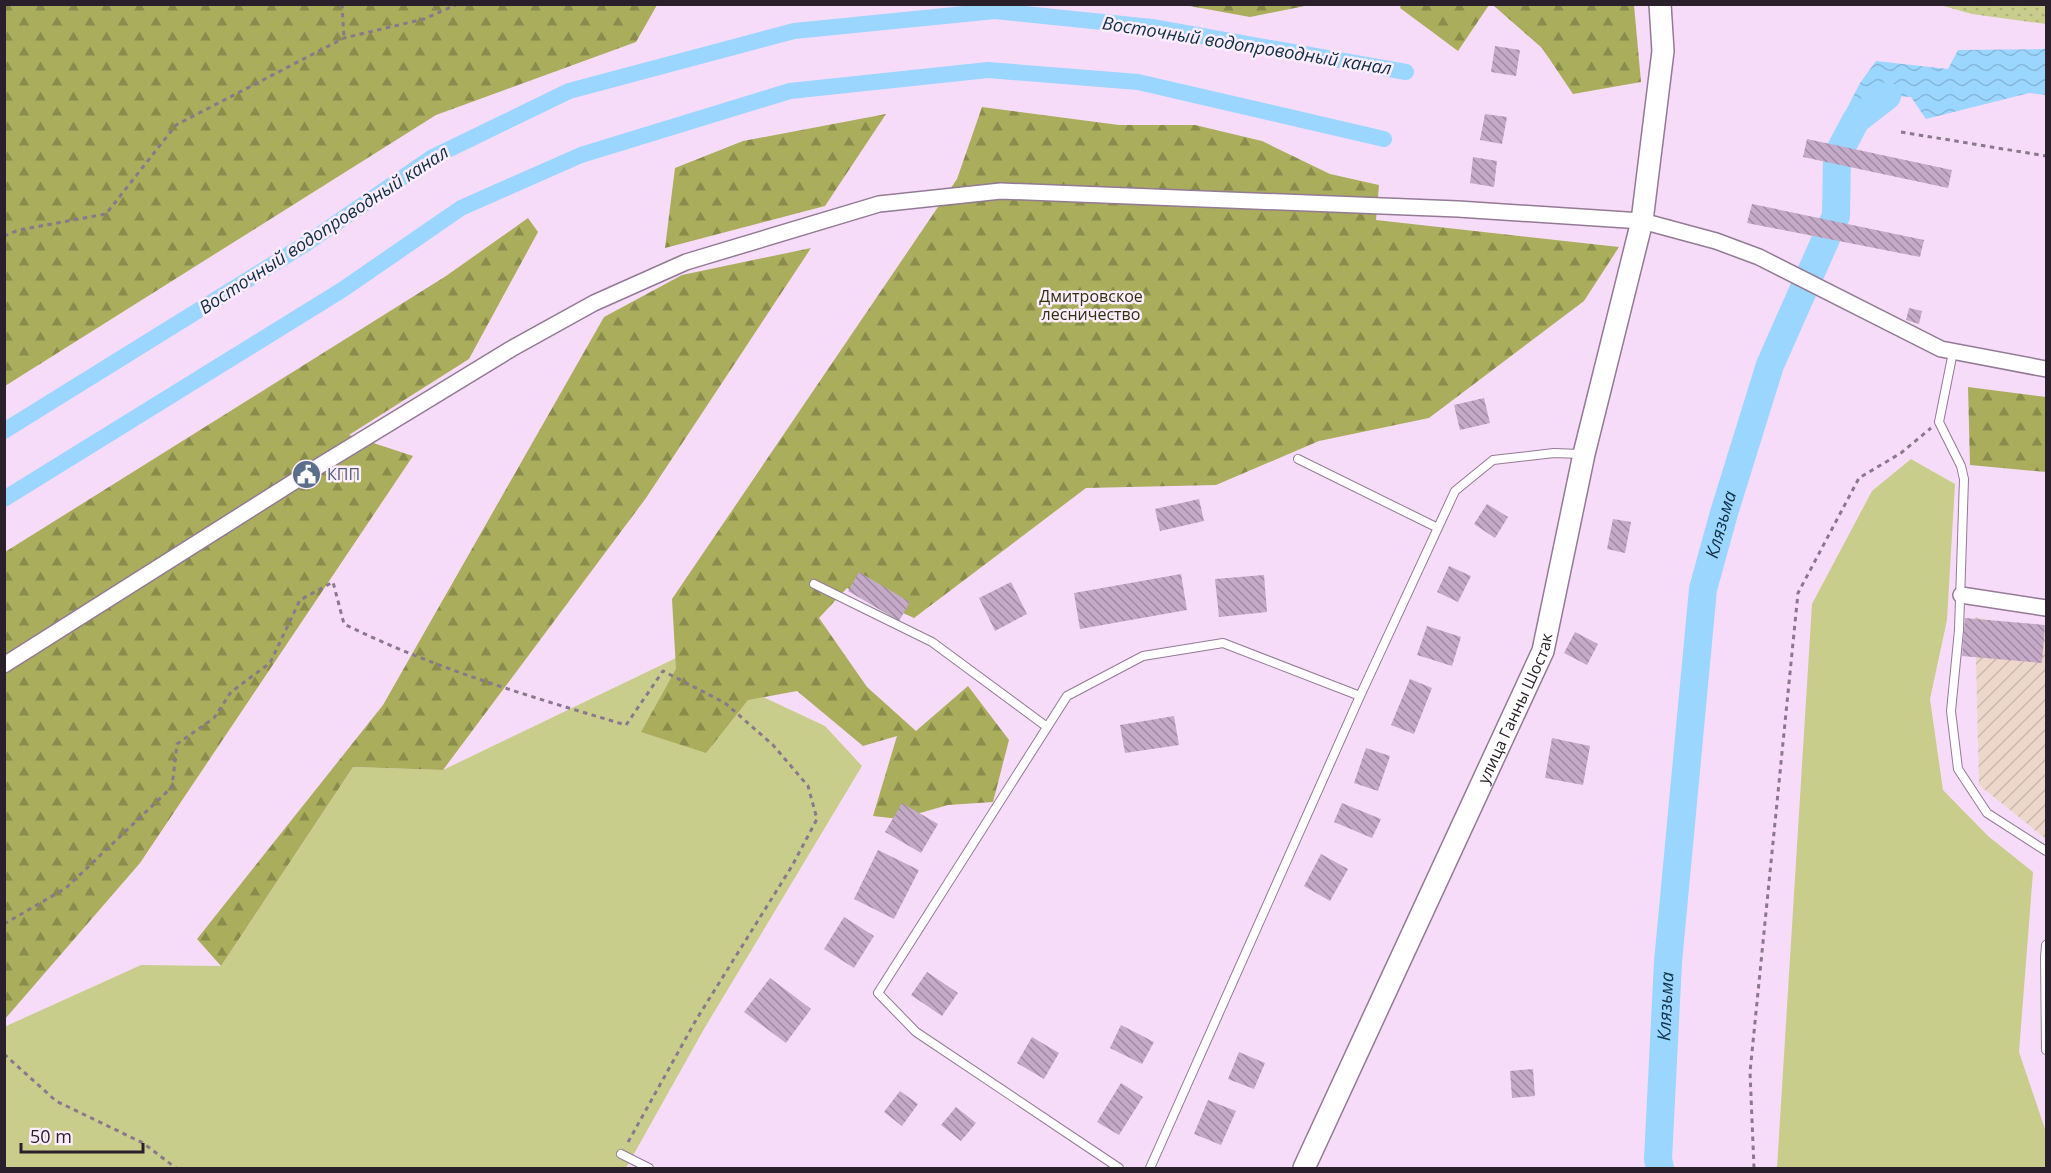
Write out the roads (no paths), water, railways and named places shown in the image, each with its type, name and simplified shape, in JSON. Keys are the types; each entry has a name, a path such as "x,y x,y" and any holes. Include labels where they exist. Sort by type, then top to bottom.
{"main road":[{"name":"улица Ганны Шостак","path":"1304,1168 1543,651 1584,454 1642,221 1663,51 1660,4"}],"street":[{"path":"4,665 418,406 511,349 594,303 686,262 879,204 1001,191 1458,209 1642,221 1716,241 1759,257 1941,349 2046,369"},
{"path":"1961,595 2046,609"}],"lane":[{"path":"1953,352 1939,422 1964,479 1961,595 1951,711 1958,769 1987,813 2046,851"},
{"path":"1150,1168 1360,696 1455,491 1492,460 1554,453 1584,454"},
{"path":"1298,459 1438,528"},
{"path":"814,584 932,642 1047,727"},
{"path":"1119,1168 916,1032 878,993 1067,696 1143,656 1223,643 1360,696"},
{"path":"2046,945 2046,1050"},
{"path":"621,1154 649,1168"}],"water":[{"path":"2046,49 2046,95 2029,93 1926,119 1911,97 1896,96 1862,127 1846,110 1860,83 1876,61 1948,69 1958,50"}],"waterway":[{"name":"Восточный водопроводный канал","path":"4,431 307,243 431,158 569,91 794,31 995,11 1152,27 1406,72"},
{"name":"Восточный водопроводный канал","path":"4,499 342,290 461,208 581,155 790,91 988,70 1138,82 1384,139"},
{"name":"Клязьма","path":"1660,1168 1658,1159 1668,962 1703,589 1770,365 1836,216 1837,156 1856,120 1887,96"}],"place":[{"name":"КПП","path":"306,474"}],"park label":[{"name":"Дмитровское лесничество","path":"1091,305"}]}
